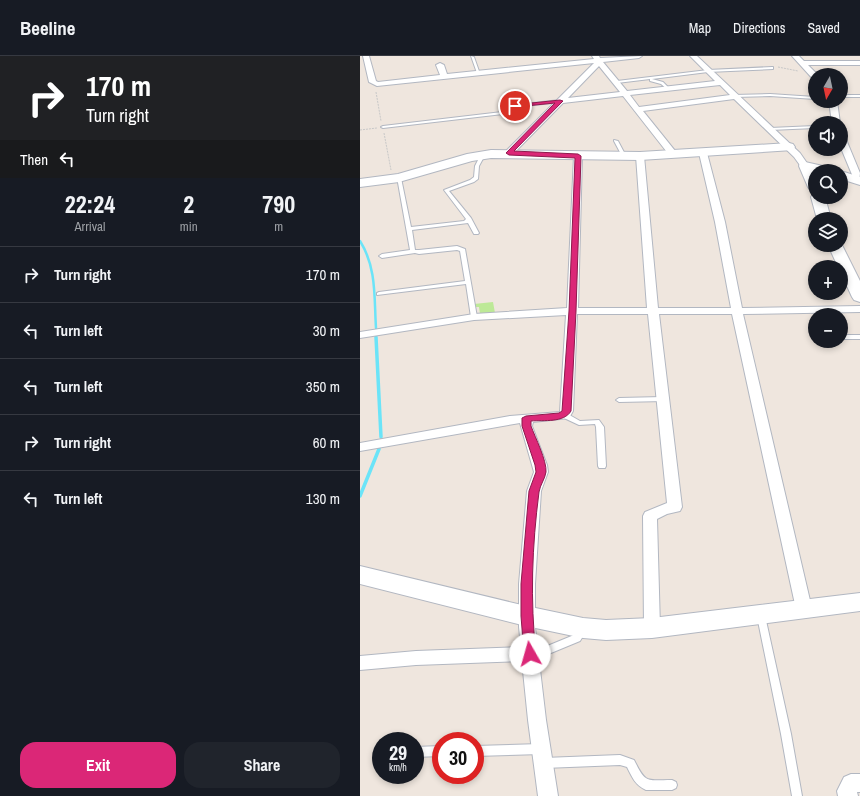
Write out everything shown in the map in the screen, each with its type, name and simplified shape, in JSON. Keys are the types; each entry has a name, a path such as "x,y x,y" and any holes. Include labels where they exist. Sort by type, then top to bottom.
{"street":[{"path":"366,56 374,83 444,77 597,59 639,56"},
{"path":"693,56 797,155 808,172"},
{"path":"795,56 808,69"},
{"path":"597,59 617,82 673,154"},
{"path":"509,153 560,101 597,59"},
{"path":"802,63 860,63"},
{"path":"440,65 444,77"},
{"path":"560,101 721,83"},
{"path":"638,110 734,96"},
{"path":"360,183 399,178 471,157 483,155 509,153 578,156 640,156 788,147"},
{"path":"703,153 720,222 737,312 804,610"},
{"path":"848,154 858,180"},
{"path":"360,447 510,420 564,415 567,411 578,156"},
{"path":"640,156 653,311 675,507 664,509 650,516 652,628"},
{"path":"848,177 858,180"},
{"path":"838,252 860,297"},
{"path":"360,335 474,317 507,314 572,311 737,312 860,309"},
{"path":"526,418 526,426 540,465 541,472 534,491 526,616 548,796"},
{"path":"360,575 526,616 584,628 606,630 652,628 860,602"},
{"path":"360,663 416,658 530,655"},
{"path":"848,796 847,791 851,783 860,784"}],"lane":[{"path":"472,57 480,73"},
{"path":"617,82 708,71 772,68"},
{"path":"650,78 662,82 668,89"},
{"path":"734,96 770,95 808,98"},
{"path":"848,96 860,96"},
{"path":"383,127 503,113 515,106 560,101"},
{"path":"770,129 808,127"},
{"path":"616,141 624,156"},
{"path":"476,233 469,219 446,190 472,181 476,178 477,166 483,155"},
{"path":"399,178 413,251 416,252"},
{"path":"409,229 466,222 469,219"},
{"path":"382,256 456,248 463,250 474,317"},
{"path":"379,294 468,282"},
{"path":"848,337 860,337"},
{"path":"619,400 663,399"},
{"path":"564,415 579,423 597,422 600,427 602,466"},
{"path":"760,615 786,734 797,796"},
{"path":"530,655 577,638 584,628"},
{"path":"484,751 543,756 620,760 630,763 638,779 646,786 672,786"}],"path":[{"path":"772,68 786,67 794,71 808,73"},
{"path":"360,130 383,127"}],"green space":[{"path":"493,302 495,313 480,314 479,307 474,307 474,304"}],"waterway":[{"path":"360,241 372,272 375,294 376,328"},
{"path":"376,337 381,437"},
{"path":"360,496 379,449"}],"route":[{"path":"515,106 560,101 509,153 578,156 567,411 564,415 560,416 526,418 526,426 540,465 541,472 534,491 527,584 526,616 530,654"}]}
